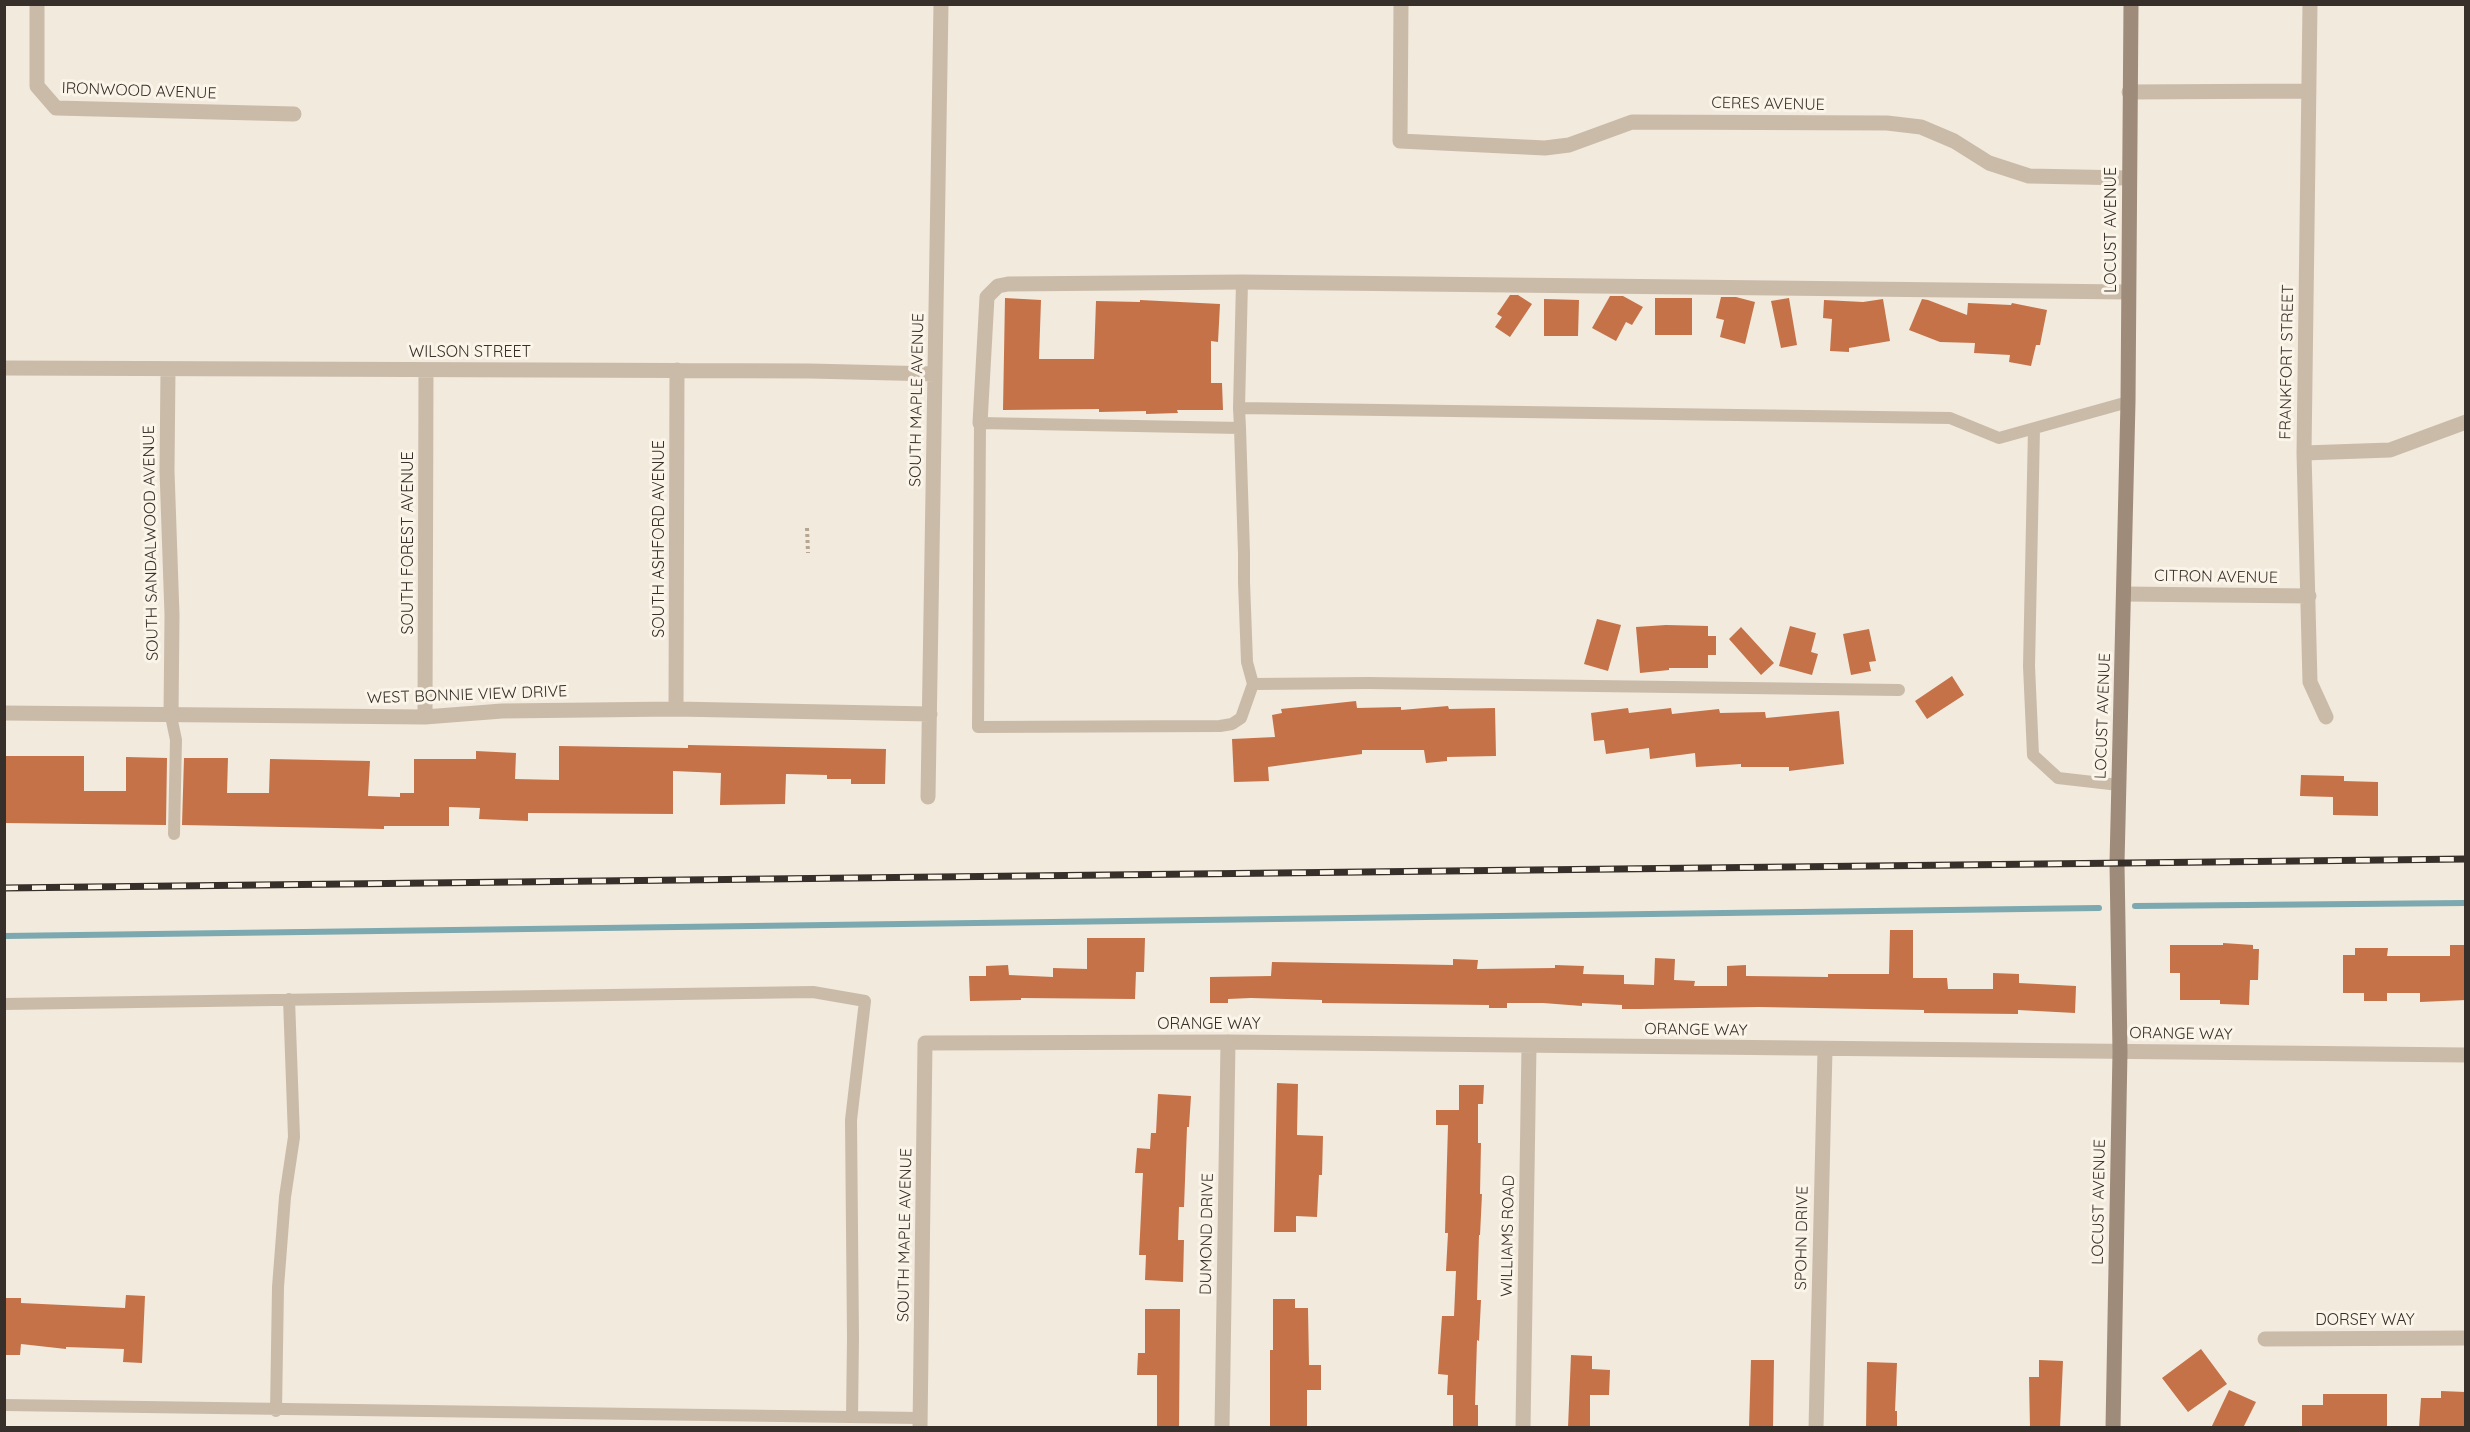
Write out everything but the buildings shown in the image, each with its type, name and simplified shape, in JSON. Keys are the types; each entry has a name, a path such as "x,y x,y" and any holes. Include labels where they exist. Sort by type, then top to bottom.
{"street":[{"name":"IRONWOOD AVENUE","path":"37,4 37,86 56,108 294,114"},
{"name":"SOUTH MAPLE AVENUE","path":"928,797 941,4"},
{"name":"CERES AVENUE","path":"1401,4 1400,141 1545,148 1569,145 1632,122 1887,123 1921,127 1954,141 1989,163 2029,176 2129,178"},
{"name":"LOCUST AVENUE","path":"2113,1428 2120,1052 2116,863 2128,402 2131,4"},
{"name":"FRANKFORT STREET","path":"2310,4 2304,453 2310,682 2326,717"},
{"path":"2129,92 2309,92"},
{"path":"980,423 987,297 998,286 1008,284 1242,282 2128,292"},
{"name":"WILSON STREET","path":"4,368 677,370 935,374"},
{"name":"SOUTH SANDALWOOD AVENUE","path":"168,369 167,471 172,615 171,716"},
{"name":"SOUTH FOREST AVENUE","path":"425,717 426,370"},
{"name":"SOUTH ASHFORD AVENUE","path":"676,709 677,370"},
{"path":"2304,453 2390,450 2466,422"},
{"name":"CITRON AVENUE","path":"2124,594 2309,596"},
{"name":"WEST BONNIE VIEW DRIVE","path":"4,713 425,717 502,711 676,709 930,714"},
{"name":"ORANGE WAY","path":"925,1043 1228,1042 2466,1055"},
{"name":"DUMOND DRIVE","path":"1222,1428 1228,1042"},
{"name":"SOUTH MAPLE AVENUE","path":"920,1423 925,1043"},
{"name":"WILLIAMS ROAD","path":"1523,1428 1529,1046"},
{"name":"SPOHN DRIVE","path":"1816,1428 1825,1050"},
{"name":"DORSEY WAY","path":"2265,1339 2466,1338"}],"lane":[{"path":"1240,428 980,423 978,727 1220,726 1232,724 1241,718 1253,684 1247,662 1240,428 1239,408 1242,282"},
{"path":"1239,408 1950,418 1999,438 2128,402"},
{"path":"2034,429 2029,666 2033,755 2058,778 2119,785"},
{"path":"1253,684 1368,682 1899,690"},
{"path":"171,716 176,740 174,834"},
{"path":"4,1004 813,992 865,1001 851,1120 854,1338 852,1417"},
{"path":"276,1411 278,1287 285,1197 294,1137 289,999"},
{"path":"4,1405 276,1411 852,1417 920,1423"}],"path":[{"path":"807,528 808,553"}],"waterway":[{"path":"2135,906 2466,903"},
{"path":"4,936 2099,908"}],"railway":[{"path":"4,888 2466,859"}]}
